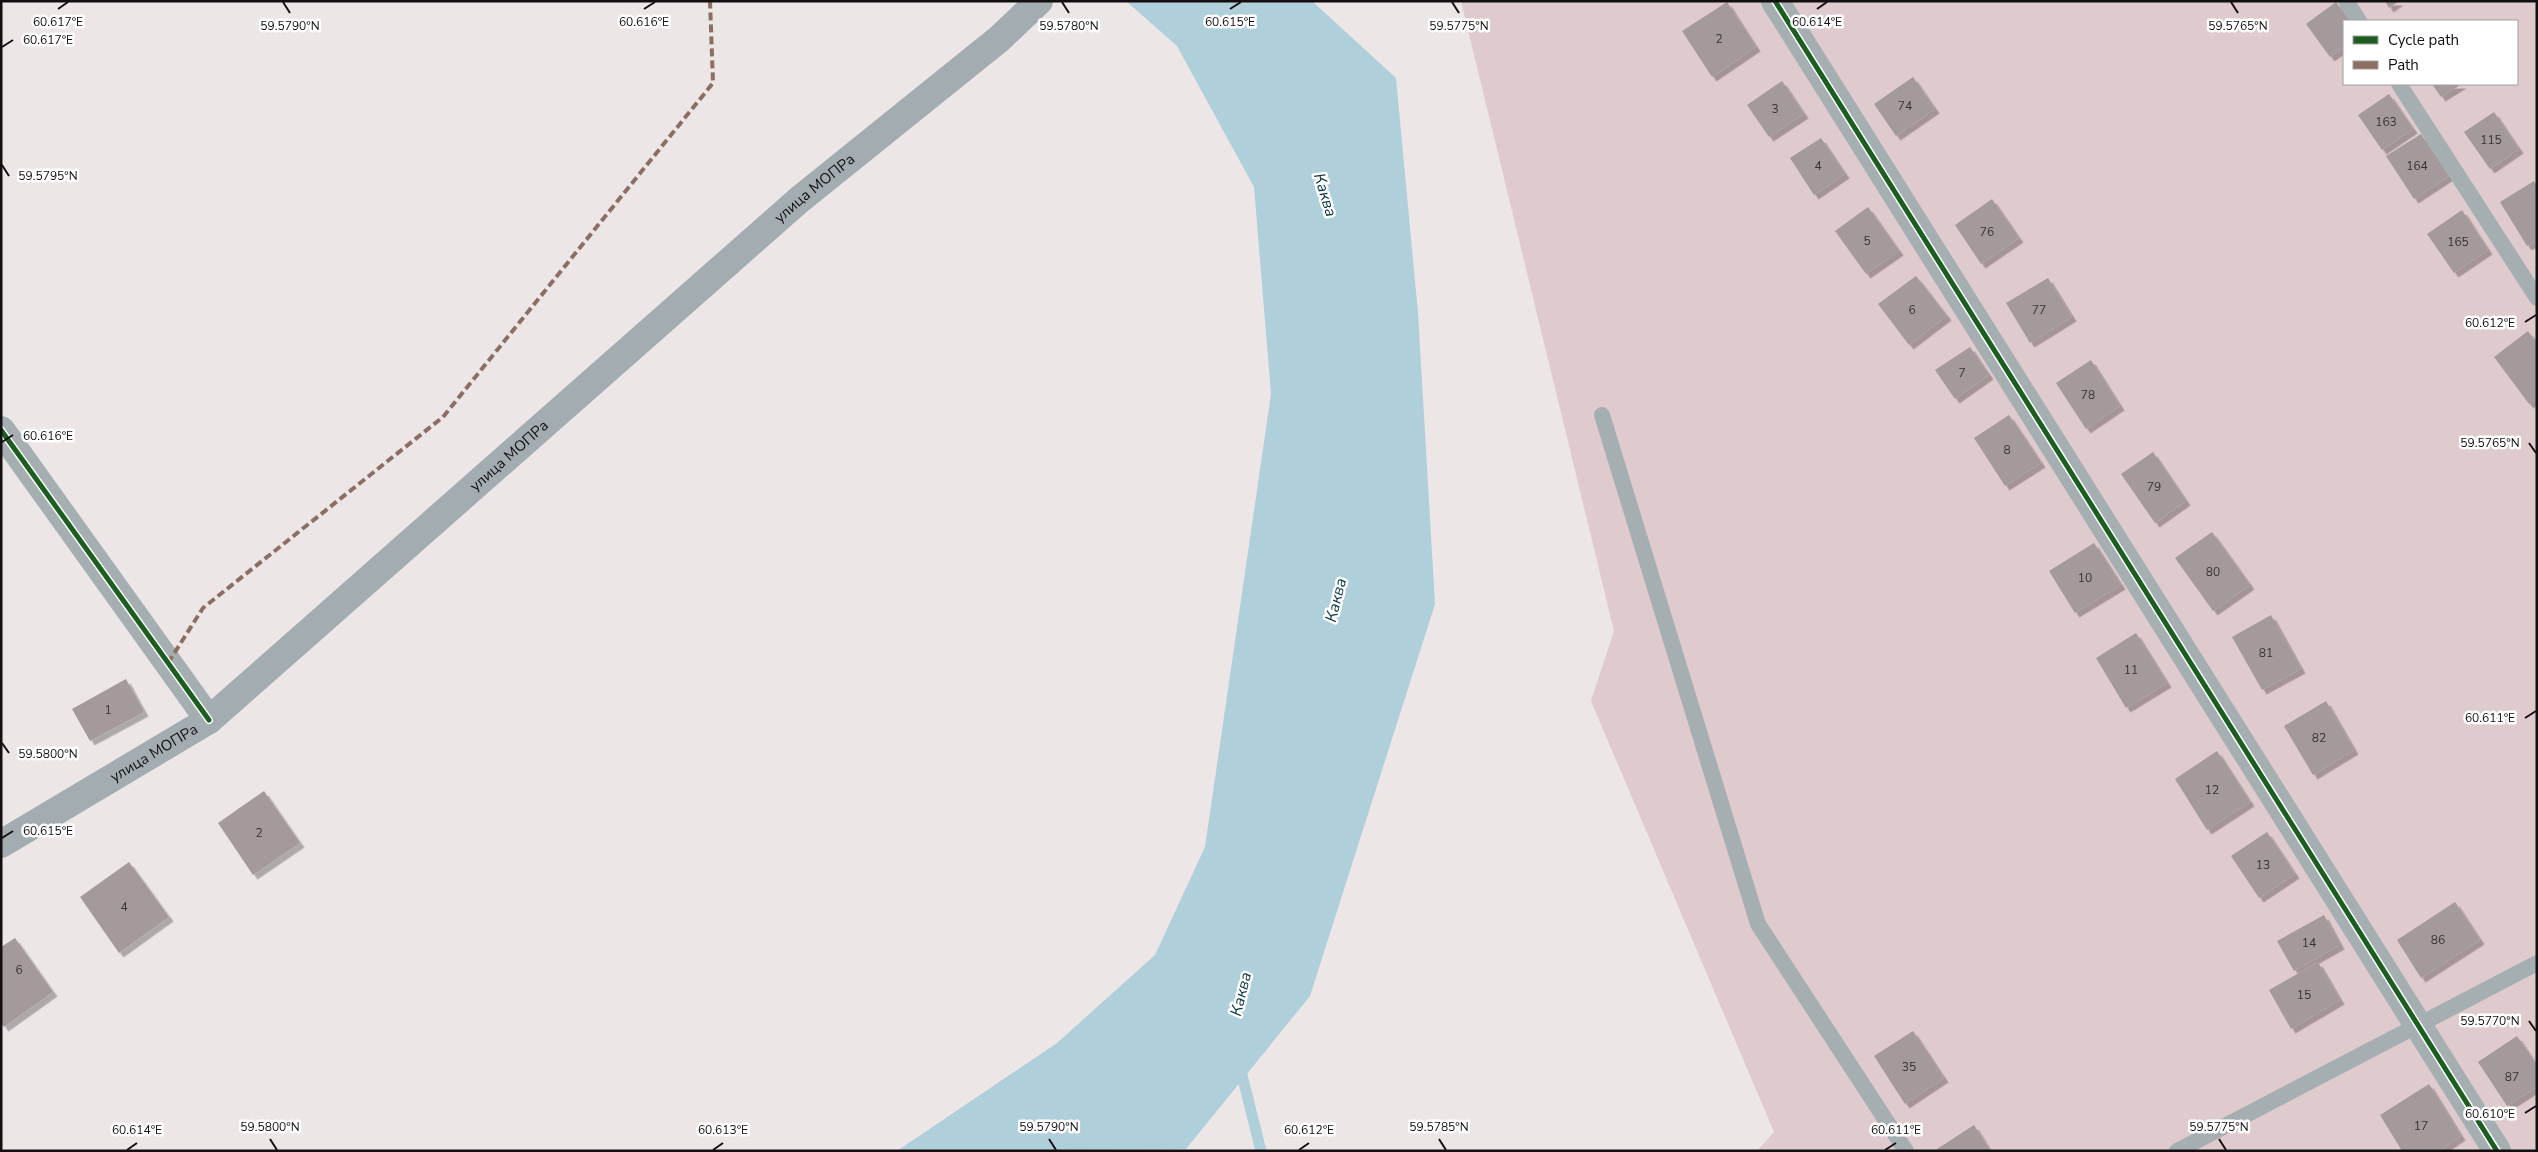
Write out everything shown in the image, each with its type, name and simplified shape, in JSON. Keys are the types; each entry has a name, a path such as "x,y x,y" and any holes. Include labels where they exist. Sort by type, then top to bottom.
{"main road":[{"name":"улица МОПРа","path":"1,844 209,720 799,200 999,39 1039,1"}],"street":[{"path":"1775,1 2498,1151"},
{"path":"1,430 209,720"}],"lane":[{"path":"2346,1 2358,20"},
{"path":"2400,85 2537,298"},
{"path":"1602,415 1758,924 1906,1151"},
{"path":"2176,1151 2537,963"}],"shaded area":[{"path":"1461,1 2537,1 2537,1151 1757,1151 1774,1132 1591,701 1614,631"}],"water":[{"name":"Каква","path":"1126,1 1312,1 1396,78 1418,313 1435,604 1310,996 1186,1149 897,1151 1057,1043 1155,955 1205,847 1271,394 1254,187 1177,46"}],"building":[{"path":"2385,1 2399,1 2389,8"},
{"path":"1727,2 1756,47 1712,77 1682,31"},
{"path":"2336,2 2349,20 2343,20 2343,48 2330,57 2306,24"},
{"path":"1913,77 1935,109 1896,136 1874,104"},
{"path":"1782,81 1804,114 1769,137 1747,105"},
{"path":"2433,85 2460,85 2441,97"},
{"path":"2389,94 2413,129 2382,150 2358,115"},
{"path":"2494,112 2519,149 2490,169 2464,132"},
{"path":"2421,134 2449,176 2414,199 2386,156"},
{"path":"1821,138 1845,174 1814,195 1790,158"},
{"path":"2534,181 2537,186 2537,241 2527,246 2500,202"},
{"path":"1992,199 2019,238 1981,264 1955,225"},
{"path":"1868,207 1899,251 1866,274 1835,231"},
{"path":"2462,210 2488,250 2454,273 2427,234"},
{"path":"1916,276 1947,316 1909,345 1878,304"},
{"path":"2048,278 2072,317 2030,343 2006,303"},
{"path":"2528,331 2537,343 2537,398 2529,404 2494,357"},
{"path":"1970,347 1989,375 1955,399 1935,370"},
{"path":"2091,360 2120,406 2086,429 2056,383"},
{"path":"2009,415 2041,463 2005,486 1974,438"},
{"path":"2153,452 2186,501 2155,523 2121,474"},
{"path":"2212,532 2250,585 2213,611 2175,558"},
{"path":"2094,543 2121,585 2075,613 2049,571"},
{"path":"2271,615 2301,669 2262,690 2232,637"},
{"path":"2136,633 2167,683 2126,708 2096,658"},
{"path":"126,679 144,712 90,741 72,709"},
{"path":"2326,701 2354,750 2313,775 2284,726"},
{"path":"2217,751 2250,802 2207,830 2175,779"},
{"path":"264,791 300,843 253,875 218,823"},
{"path":"2267,832 2295,874 2259,898 2231,856"},
{"path":"129,862 169,917 119,953 80,897"},
{"path":"2455,902 2480,940 2421,978 2397,940"},
{"path":"2324,915 2340,945 2294,971 2277,941"},
{"path":"15,938 53,992 4,1027 1,1023 1,947"},
{"path":"2318,962 2340,1000 2291,1029 2269,990"},
{"path":"1913,1031 1944,1078 1905,1104 1874,1056"},
{"path":"2517,1036 2537,1066 2537,1087 2507,1106 2478,1062"},
{"path":"2429,1084 2461,1136 2439,1151 2402,1151 2380,1115"},
{"path":"1974,1125 1990,1151 1934,1151"}],"waterway":[{"path":"1239,1063 1261,1151"}],"marked path":[{"path":"168,663 203,608 443,417 713,83 710,1"}],"cycle path":[{"path":"1775,1 2497,1151"},
{"path":"1,430 209,720"}]}
